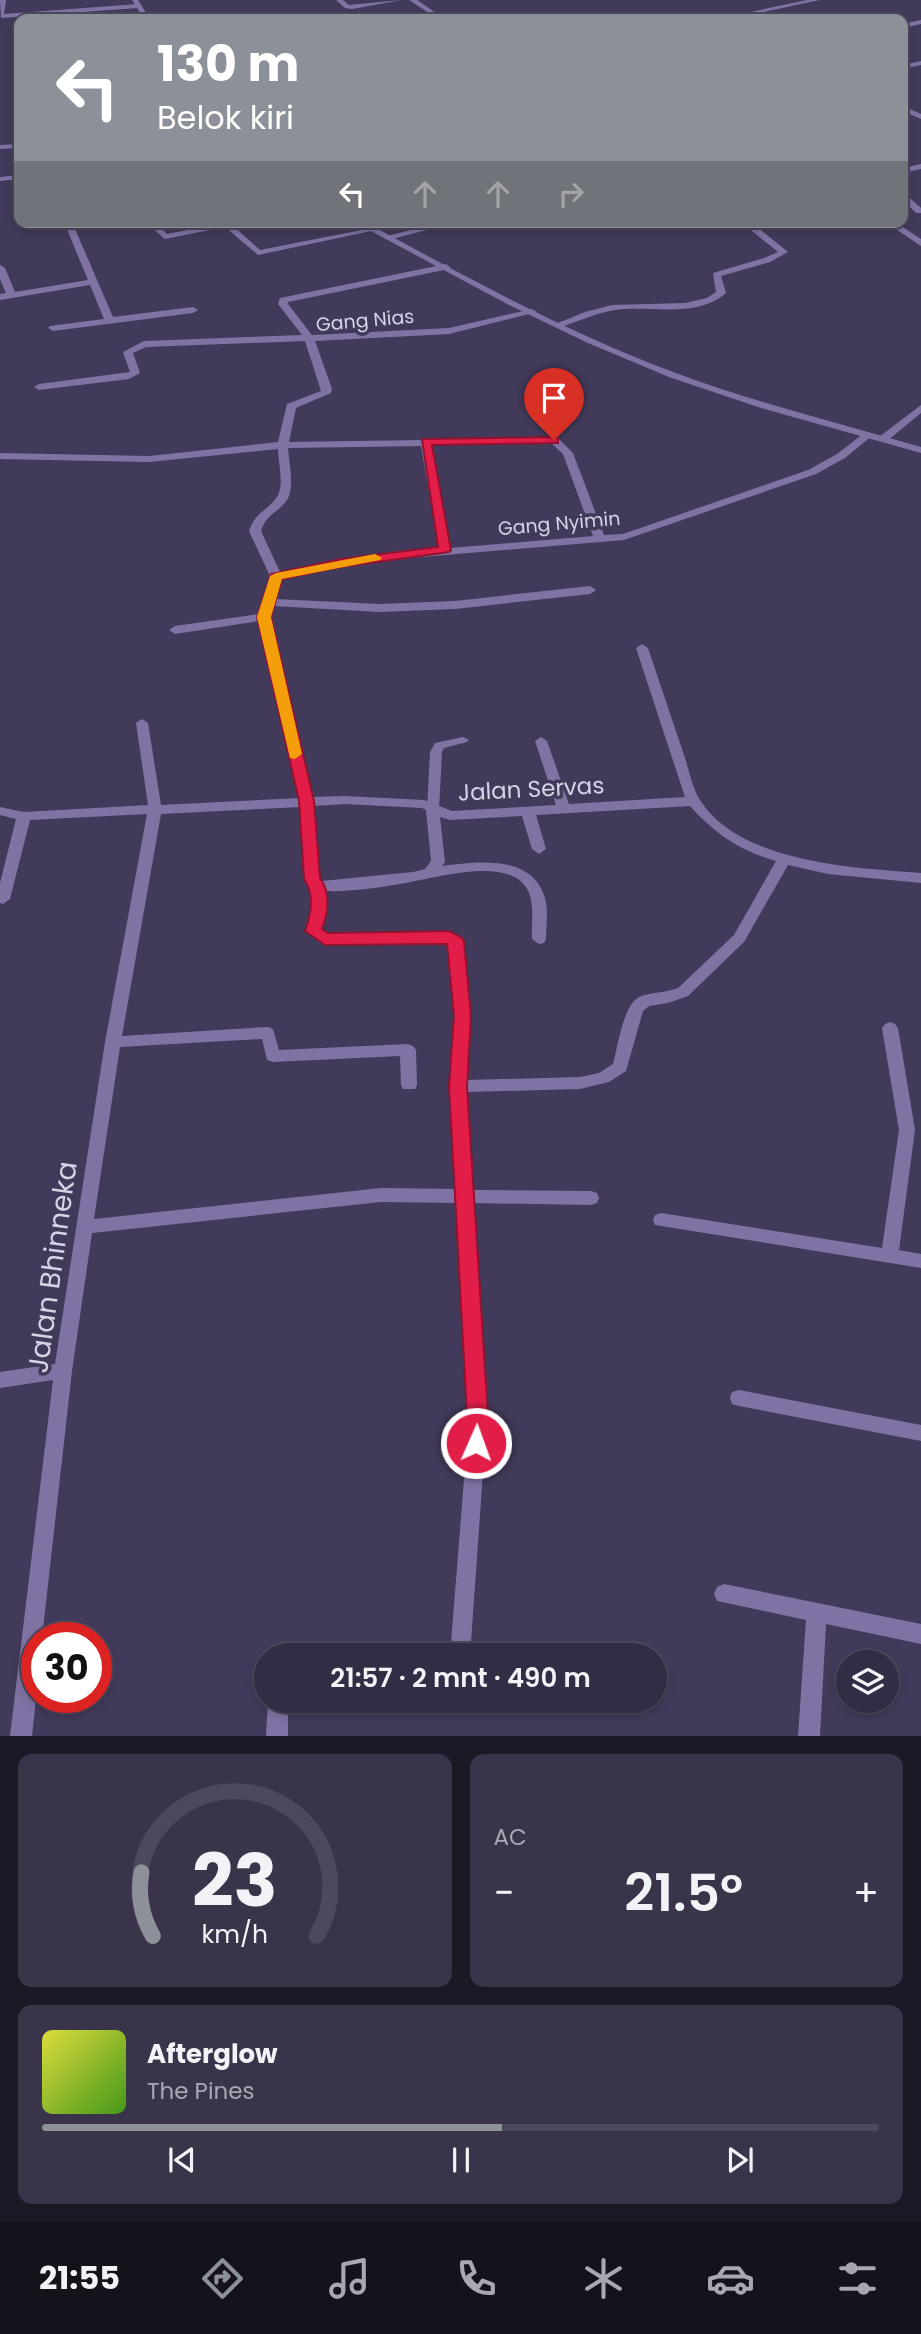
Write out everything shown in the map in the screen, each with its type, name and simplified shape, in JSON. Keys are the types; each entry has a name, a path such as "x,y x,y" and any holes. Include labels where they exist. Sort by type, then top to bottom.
{"street":[{"path":"339,0 347,7 352,7 399,0"},
{"path":"412,0 434,14"},
{"path":"746,14 817,0"},
{"path":"71,228 109,320"},
{"path":"368,228 531,313 672,374 763,405 921,450"},
{"path":"388,237 428,228"},
{"path":"558,325 617,307 684,306 709,302 721,293 716,275 779,256 784,252 753,228"},
{"path":"898,228 921,243"},
{"path":"309,338 283,304 283,300 446,267"},
{"path":"0,268 12,296"},
{"path":"0,298 94,282"},
{"path":"53,328 193,310"},
{"name":"Gang Nias","path":"276,576 255,531 260,519 282,499 285,490 283,445 291,406 321,396 327,389 309,338 449,331 531,313"},
{"path":"38,387 125,377 135,373 128,352 133,347 144,344 309,338"},
{"path":"883,439 921,408"},
{"name":"Gang Nyimin","path":"276,576 341,563 445,550 624,537 812,472 841,456 869,435"},
{"path":"0,456 149,459 283,445 554,440 568,453 600,540"},
{"path":"426,442 445,550"},
{"path":"276,576 264,617 307,801 312,879 317,885 320,913 313,931 325,939 449,937 456,941 463,1016 458,1086 478,1416 461,1643"},
{"path":"268,602 380,608 455,605 590,590"},
{"path":"175,630 264,617"},
{"path":"642,648 693,801 704,816 723,832 750,847 784,859 847,872 921,878"},
{"name":"Jalan Bhinneka","path":"21,1735 63,1371 113,1042 155,808 142,723"},
{"path":"541,741 564,809"},
{"name":"Jalan Servas","path":"0,811 24,816 307,801 402,801 424,804 450,816 693,801"},
{"path":"430,873 438,862 433,810"},
{"path":"528,812 539,849"},
{"path":"3,899 24,816"},
{"path":"458,1086 580,1083 603,1078 620,1067 636,1009 645,1001 668,998 684,992 738,938 784,859"},
{"path":"317,885 327,887 430,873 510,867 525,878 537,894 538,939"},
{"path":"889,1257 914,1131 890,1028"},
{"path":"113,1042 268,1033 273,1056 408,1050 409,1085"},
{"path":"84,1227 381,1195 591,1198"},
{"path":"662,1220 921,1261"},
{"path":"0,1380 63,1371"},
{"path":"739,1398 921,1433"},
{"path":"724,1594 921,1634"},
{"path":"809,1735 816,1614"},
{"path":"277,1713 277,1735"}],"lane":[{"path":"1,16 3,0"},
{"path":"22,14 137,3"},
{"path":"155,228 165,237 209,228"},
{"path":"232,228 258,253 372,230"},
{"path":"433,810 436,752 439,745 463,740"}],"slow traffic":[{"path":"295,754 264,617 276,576 375,558"}],"route":[{"path":"476,1443 478,1416 458,1086 463,1016 456,941 449,937 325,939 313,931 320,913 317,885 312,879 307,801 264,617 276,576 341,563 445,550 426,442 554,440"}]}
